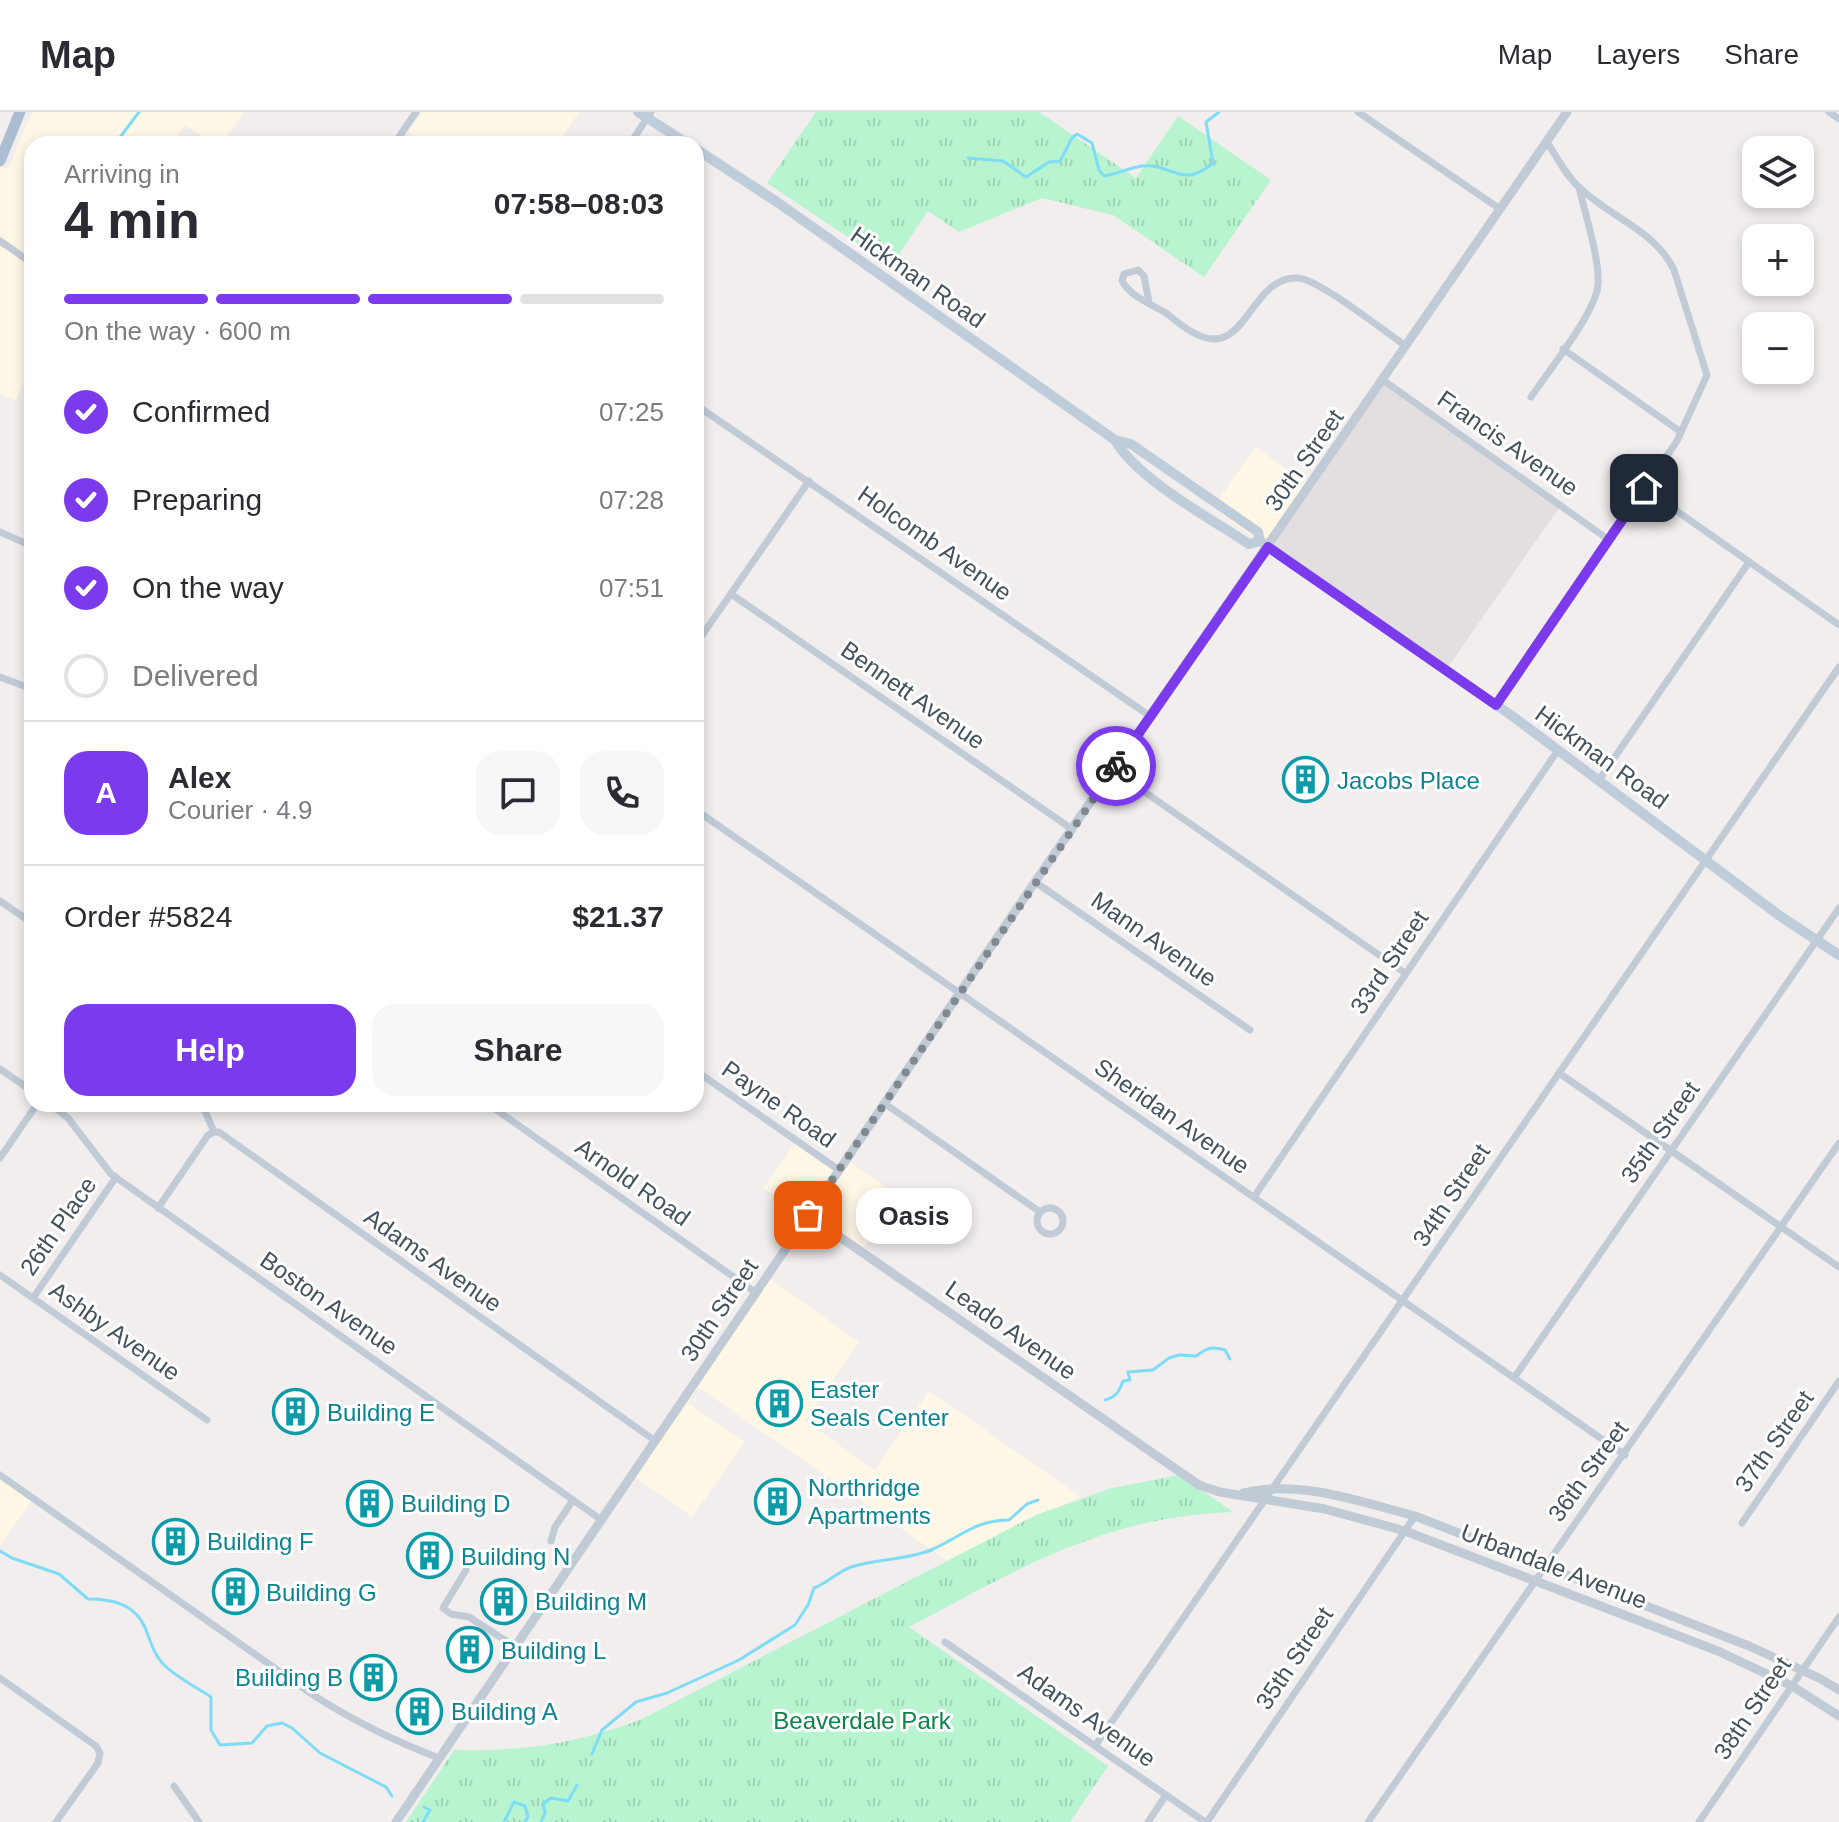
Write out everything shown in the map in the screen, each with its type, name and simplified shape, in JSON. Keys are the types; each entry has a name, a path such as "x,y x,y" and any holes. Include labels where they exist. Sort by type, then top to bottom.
{"main road":[{"path":"0,161 20,112"},
{"path":"645,114 677,136"},
{"name":"Hickman Road","path":"704,154 750,183 1115,440 1131,444 1258,532 1264,544 1496,705 1839,955"},
{"name":"Hickman Road","path":"1115,440 1123,455 1181,499 1249,544 1264,544"}],"street":[{"path":"400,136 416,112"},
{"path":"1358,112 1500,209"},
{"name":"30th Street","path":"396,1822 1264,544 1383,380 1567,112"},
{"path":"1829,112 1839,119"},
{"path":"634,136 645,114"},
{"path":"1496,705 1681,432 1707,375 1674,270 1659,245 1579,187 1547,142"},
{"path":"1531,397 1593,306 1599,282 1579,187"},
{"path":"0,241 24,258"},
{"path":"1149,302 1144,276 1138,270 1124,274 1122,281 1127,290 1197,335 1221,338 1240,326 1274,283 1283,279 1304,280 1406,346"},
{"path":"1563,349 1681,432"},
{"name":"Francis Avenue","path":"1383,380 1609,540"},
{"name":"Holcomb Avenue","path":"704,410 1150,716"},
{"path":"704,633 809,481"},
{"path":"1644,488 1839,625"},
{"path":"0,532 24,542"},
{"path":"1599,780 1749,562"},
{"name":"Bennett Avenue","path":"731,594 1072,829"},
{"name":"34th Street","path":"1095,1746 1839,667"},
{"path":"0,677 24,686"},
{"name":"33rd Street","path":"1254,1197 1558,750"},
{"path":"1113,770 1405,973"},
{"name":"Sheridan Avenue","path":"704,816 1625,1455"},
{"name":"Mann Avenue","path":"1035,882 1250,1030"},
{"path":"0,901 24,918"},
{"name":"35th Street","path":"1514,1378 1839,908"},
{"path":"0,1069 24,1086"},
{"path":"1559,1073 1839,1267"},
{"name":"Payne Road","path":"704,1077 839,1170"},
{"path":"884,1103 1040,1212"},
{"path":"0,1158 32,1112"},
{"name":"Boston Avenue","path":"60,1112 116,1177 600,1519"},
{"path":"158,1208 208,1135 214,1132 205,1112"},
{"name":"Arnold Road","path":"499,1112 755,1292"},
{"name":"Adams Avenue","path":"214,1132 219,1132 654,1440"},
{"name":"36th Street","path":"1368,1822 1839,1143"},
{"name":"26th Place","path":"33,1298 116,1177"},
{"name":"Leado Avenue","path":"808,1215 1190,1479"},
{"name":"Ashby Avenue","path":"0,1275 207,1420"},
{"name":"37th Street","path":"1742,1523 1839,1381"},
{"path":"0,1475 354,1721 397,1743 439,1758"},
{"name":"Urbandale Avenue","path":"1190,1479 1220,1492 1338,1512 1405,1531 1718,1651 1792,1686 1839,1716"},
{"name":"Urbandale Avenue","path":"1240,1494 1274,1488 1359,1501 1415,1516 1749,1646 1839,1690"},
{"path":"551,1541 555,1527 573,1500"},
{"name":"35th Street","path":"1206,1822 1415,1516"},
{"path":"466,1570 443,1608 451,1614 469,1617 514,1646"},
{"name":"38th Street","path":"1699,1822 1839,1617"},
{"name":"Adams Avenue","path":"945,1642 1206,1822"},
{"path":"0,1678 96,1746 100,1753 98,1763 56,1822"},
{"path":"174,1786 199,1822"},
{"path":"1148,1822 1166,1795"}],"shaded area":[{"path":"32,112 244,112 227,136 201,136 185,125 177,136 24,136 24,382 16,400 0,394 0,165 8,170"},
{"path":"422,112 579,112 562,136 414,136 408,132"},
{"path":"1383,380 1561,505 1446,670 1268,547"},
{"path":"1255,447 1311,486 1268,547 1213,508"},
{"path":"797,1141 838,1170 846,1159 900,1197 861,1251 763,1188"},
{"path":"766,1276 859,1342 805,1421 875,1470 929,1391 1081,1497 1014,1526 948,1561 698,1387 688,1403 745,1442 692,1517 631,1474"},
{"path":"0,1475 33,1499 0,1546"}],"green space":[{"path":"816,112 1039,112 1136,178 1178,116 1271,180 1204,277 1113,215 1042,198 959,232 928,211 891,266 767,183"},
{"name":"Beaverdale Park","path":"1180,1475 1233,1512 1186,1516 1102,1535 1026,1566 909,1627 1108,1766 1070,1822 406,1822 454,1750 550,1744 596,1734 642,1719 1036,1515 1112,1488"}],"waterway":[{"path":"121,136 139,112"},
{"path":"968,158 1003,161 1026,177 1049,162 1060,161 1077,134 1092,143 1099,170 1104,176 1142,166 1193,174 1213,163 1206,122 1219,112"},
{"path":"1105,1400 1117,1394 1123,1381 1130,1380 1128,1372 1153,1370 1169,1358 1196,1356 1213,1348 1225,1350 1230,1359"},
{"path":"592,1754 602,1730 636,1702 667,1693 739,1660 795,1625 808,1605 814,1588 842,1571 861,1564 931,1550 977,1526 1009,1520 1027,1504 1038,1500"},
{"path":"0,1551 59,1574 88,1599 115,1602 136,1614 163,1664 211,1697 211,1730 220,1745 252,1743 267,1726 282,1723 320,1753 386,1787 392,1796"},
{"path":"541,1822 545,1813 543,1804 551,1798 568,1801 577,1785"},
{"path":"504,1822 514,1802 525,1806 528,1816 525,1822"},
{"path":"423,1822 430,1810 424,1807"}],"way so far":[{"path":"808,1215 1116,766"}],"place":[{"name":"Jacobs Place","path":"1306,780"},
{"name":"Oasis","path":"808,1215"},
{"name":"Easter Seals Center","path":"779,1403"},
{"name":"Building E","path":"296,1412"},
{"name":"Northridge Apartments","path":"777,1501"},
{"name":"Building D","path":"370,1503"},
{"name":"Building F","path":"176,1541"},
{"name":"Building N","path":"430,1556"},
{"name":"Building G","path":"235,1592"},
{"name":"Building M","path":"504,1601"},
{"name":"Building L","path":"470,1650"},
{"name":"Building B","path":"374,1677"},
{"name":"Building A","path":"420,1711"}],"route":[{"path":"1116,766 1268,547 1496,705 1644,488"}]}
